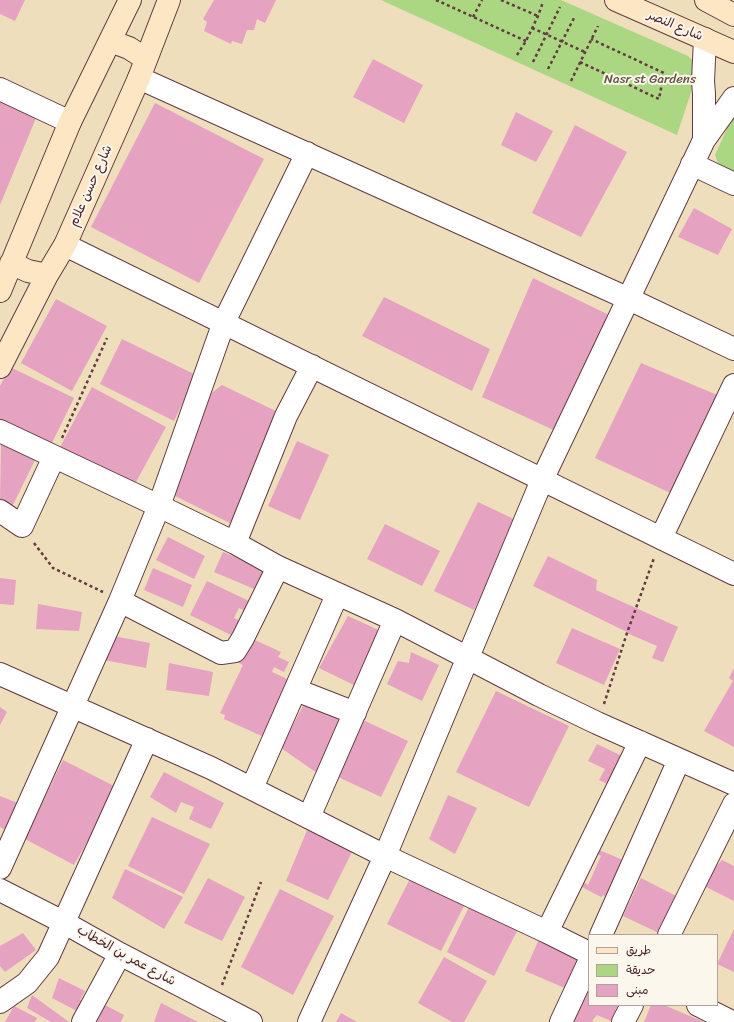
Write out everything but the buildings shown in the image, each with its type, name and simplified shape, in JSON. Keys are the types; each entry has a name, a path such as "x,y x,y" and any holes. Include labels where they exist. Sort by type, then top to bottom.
{"street":[{"path":"0,291 6,261 70,122 130,0"},
{"name":"شارع حسن علام","path":"0,367 47,275 65,245 142,68 169,0"},
{"name":"شارع النصر","path":"616,0 734,52"},
{"path":"706,0 734,15"},
{"path":"704,140 703,81 705,39"},
{"path":"110,41 129,48 142,68 307,154 629,299 734,349"},
{"path":"0,89 70,122"},
{"path":"309,1022 385,856 542,480 704,140 734,98"},
{"path":"0,868 120,601 159,506 224,322 307,154"},
{"path":"692,164 734,184"},
{"path":"65,245 734,574"},
{"path":"6,261 28,271 47,275"},
{"path":"235,543 286,416 312,366"},
{"path":"661,538 734,385"},
{"path":"0,431 235,543 278,567 395,620 597,723 734,784"},
{"path":"0,511 22,526 54,457"},
{"path":"120,601 221,653 236,651 278,567"},
{"path":"252,788 337,594"},
{"path":"309,817 395,620"},
{"path":"0,674 211,768 385,856 547,932 588,953"},
{"path":"296,690 355,713"},
{"path":"0,1002 27,982 48,957 147,739"},
{"path":"547,932 640,742"},
{"path":"601,934 679,760"},
{"path":"669,934 734,804"},
{"name":"شارع عمر بن الخطاب","path":"0,890 251,1022"},
{"path":"83,1022 120,954"},
{"path":"561,1022 588,964"},
{"path":"623,1022 631,1006"},
{"path":"700,1006 732,1022"}],"path":[{"path":"436,0 526,42"},
{"path":"473,17 482,0"},
{"path":"501,0 538,16"},
{"path":"517,55 526,42 538,16 542,2"},
{"path":"533,62 560,7"},
{"path":"548,69 575,16"},
{"path":"571,81 598,26"},
{"path":"532,28 585,52"},
{"path":"580,62 660,99 664,73 592,39"},
{"path":"54,457 107,338"},
{"path":"22,526 53,568 120,601"},
{"path":"597,723 661,538"},
{"path":"215,1004 261,882"}],"green space":[{"name":"Nasr st Gardens","path":"381,0 561,0 688,56 696,64 695,80 677,135"},
{"path":"734,113 734,173 718,163 715,155"}]}
